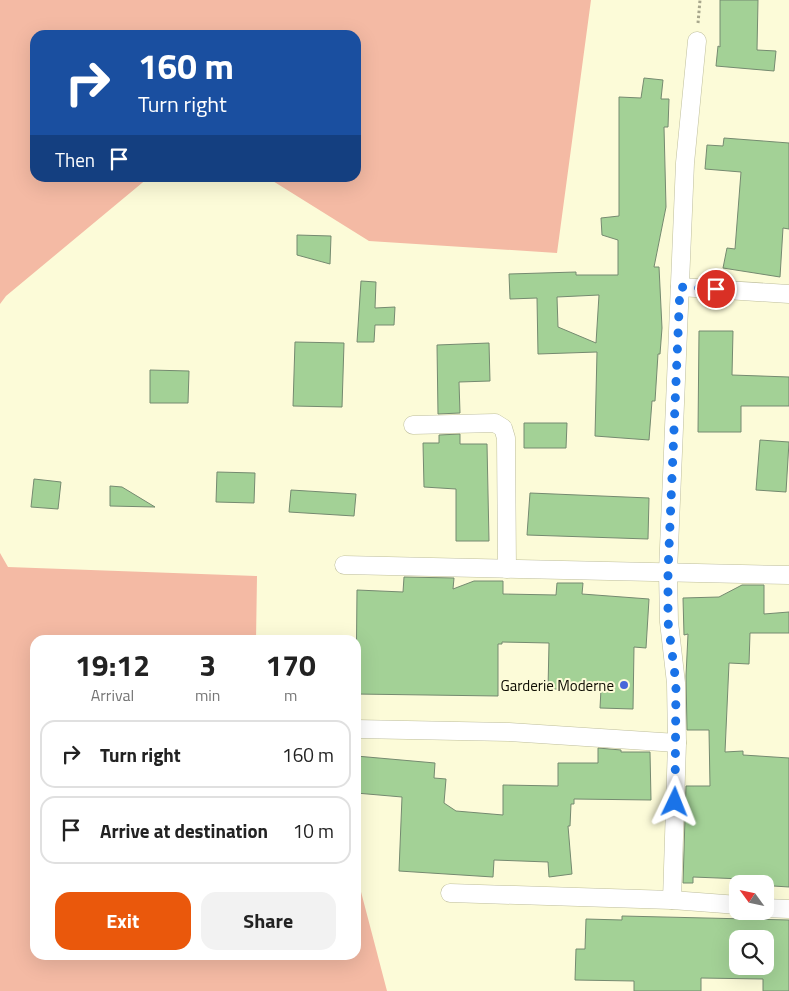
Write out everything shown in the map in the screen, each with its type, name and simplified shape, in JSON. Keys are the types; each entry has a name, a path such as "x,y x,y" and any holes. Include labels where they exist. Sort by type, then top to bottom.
{"street":[{"path":"672,900 677,743 676,683 668,622 668,572 685,163 697,41"},
{"path":"680,287 789,294"},
{"path":"413,424 495,424 503,428 506,438 507,569"},
{"path":"344,565 789,575"},
{"path":"361,729 509,732 677,743"},
{"path":"450,893 672,900 729,904"},
{"path":"774,908 789,909"}],"shaded area":[{"path":"0,0 591,0 557,253 369,241 274,182 361,182 361,30 30,30 30,182 143,182 6,296 0,304"},
{"path":"0,553 8,567 257,576 256,635 30,635 30,960 361,960 361,892 387,991 0,991"}],"building":[{"path":"720,0 758,0 757,50 776,51 774,71 716,66 718,46 720,47"},
{"path":"644,78 663,80 661,99 669,99 668,127 664,127 666,207 654,267 659,267 662,328 655,401 652,401 649,440 595,436 597,352 538,354 537,298 510,299 509,274 576,272 576,275 618,275 618,240 602,235 601,218 619,216 619,97 641,98","holes":["599,295 596,343 558,327 557,297"]},
{"path":"724,138 789,143 789,229 783,228 780,277 723,268 727,248 735,249 741,172 705,169 707,145 723,146"},
{"path":"297,235 331,236 330,264 297,255"},
{"path":"361,281 376,282 375,308 395,307 394,325 375,325 374,342 357,342"},
{"path":"699,331 733,331 732,375 789,377 789,406 741,406 741,432 698,432"},
{"path":"295,342 344,343 342,407 293,406"},
{"path":"489,343 490,381 459,382 460,413 438,414 437,345"},
{"path":"150,370 189,371 188,403 150,403"},
{"path":"524,423 567,423 566,448 524,448"},
{"path":"460,434 460,444 487,444 489,541 456,541 456,489 424,487 423,443 439,443 439,435"},
{"path":"760,440 789,442 786,492 756,490"},
{"path":"217,472 255,473 254,503 216,502"},
{"path":"34,479 61,482 58,509 31,507"},
{"path":"110,486 122,487 155,507 110,506"},
{"path":"291,490 356,494 354,516 289,512"},
{"path":"530,493 649,498 648,539 527,535"},
{"path":"404,577 454,578 453,589 474,581 503,581 503,594 556,595 557,583 583,583 582,594 649,599 646,648 634,647 633,709 600,708 601,689 548,689 549,643 502,642 502,644 498,644 498,696 361,694 361,635 357,635 357,590 403,592"},
{"path":"742,585 764,585 764,614 789,612 789,633 750,633 749,664 729,663 725,752 743,751 743,755 789,758 789,887 774,886 774,875 729,875 729,878 693,877 693,883 683,883 686,786 710,786 709,730 687,730 686,676 688,634 684,635 683,598 719,597"},
{"path":"598,748 621,750 621,752 650,752 651,800 574,799 574,804 571,804 570,826 568,826 572,874 549,877 548,862 494,860 493,877 399,871 402,797 361,793 361,756 435,763 434,778 446,779 444,803 456,811 503,815 503,785 558,786 558,763 598,763"},
{"path":"622,916 789,920 789,991 763,991 763,979 701,978 701,991 634,991 634,981 575,980 576,949 585,949 586,919 622,920"}],"place":[{"name":"Garderie Moderne","path":"624,685"}],"route":[{"path":"675,802 677,743 676,683 668,622 668,572 680,287 716,289"}]}
